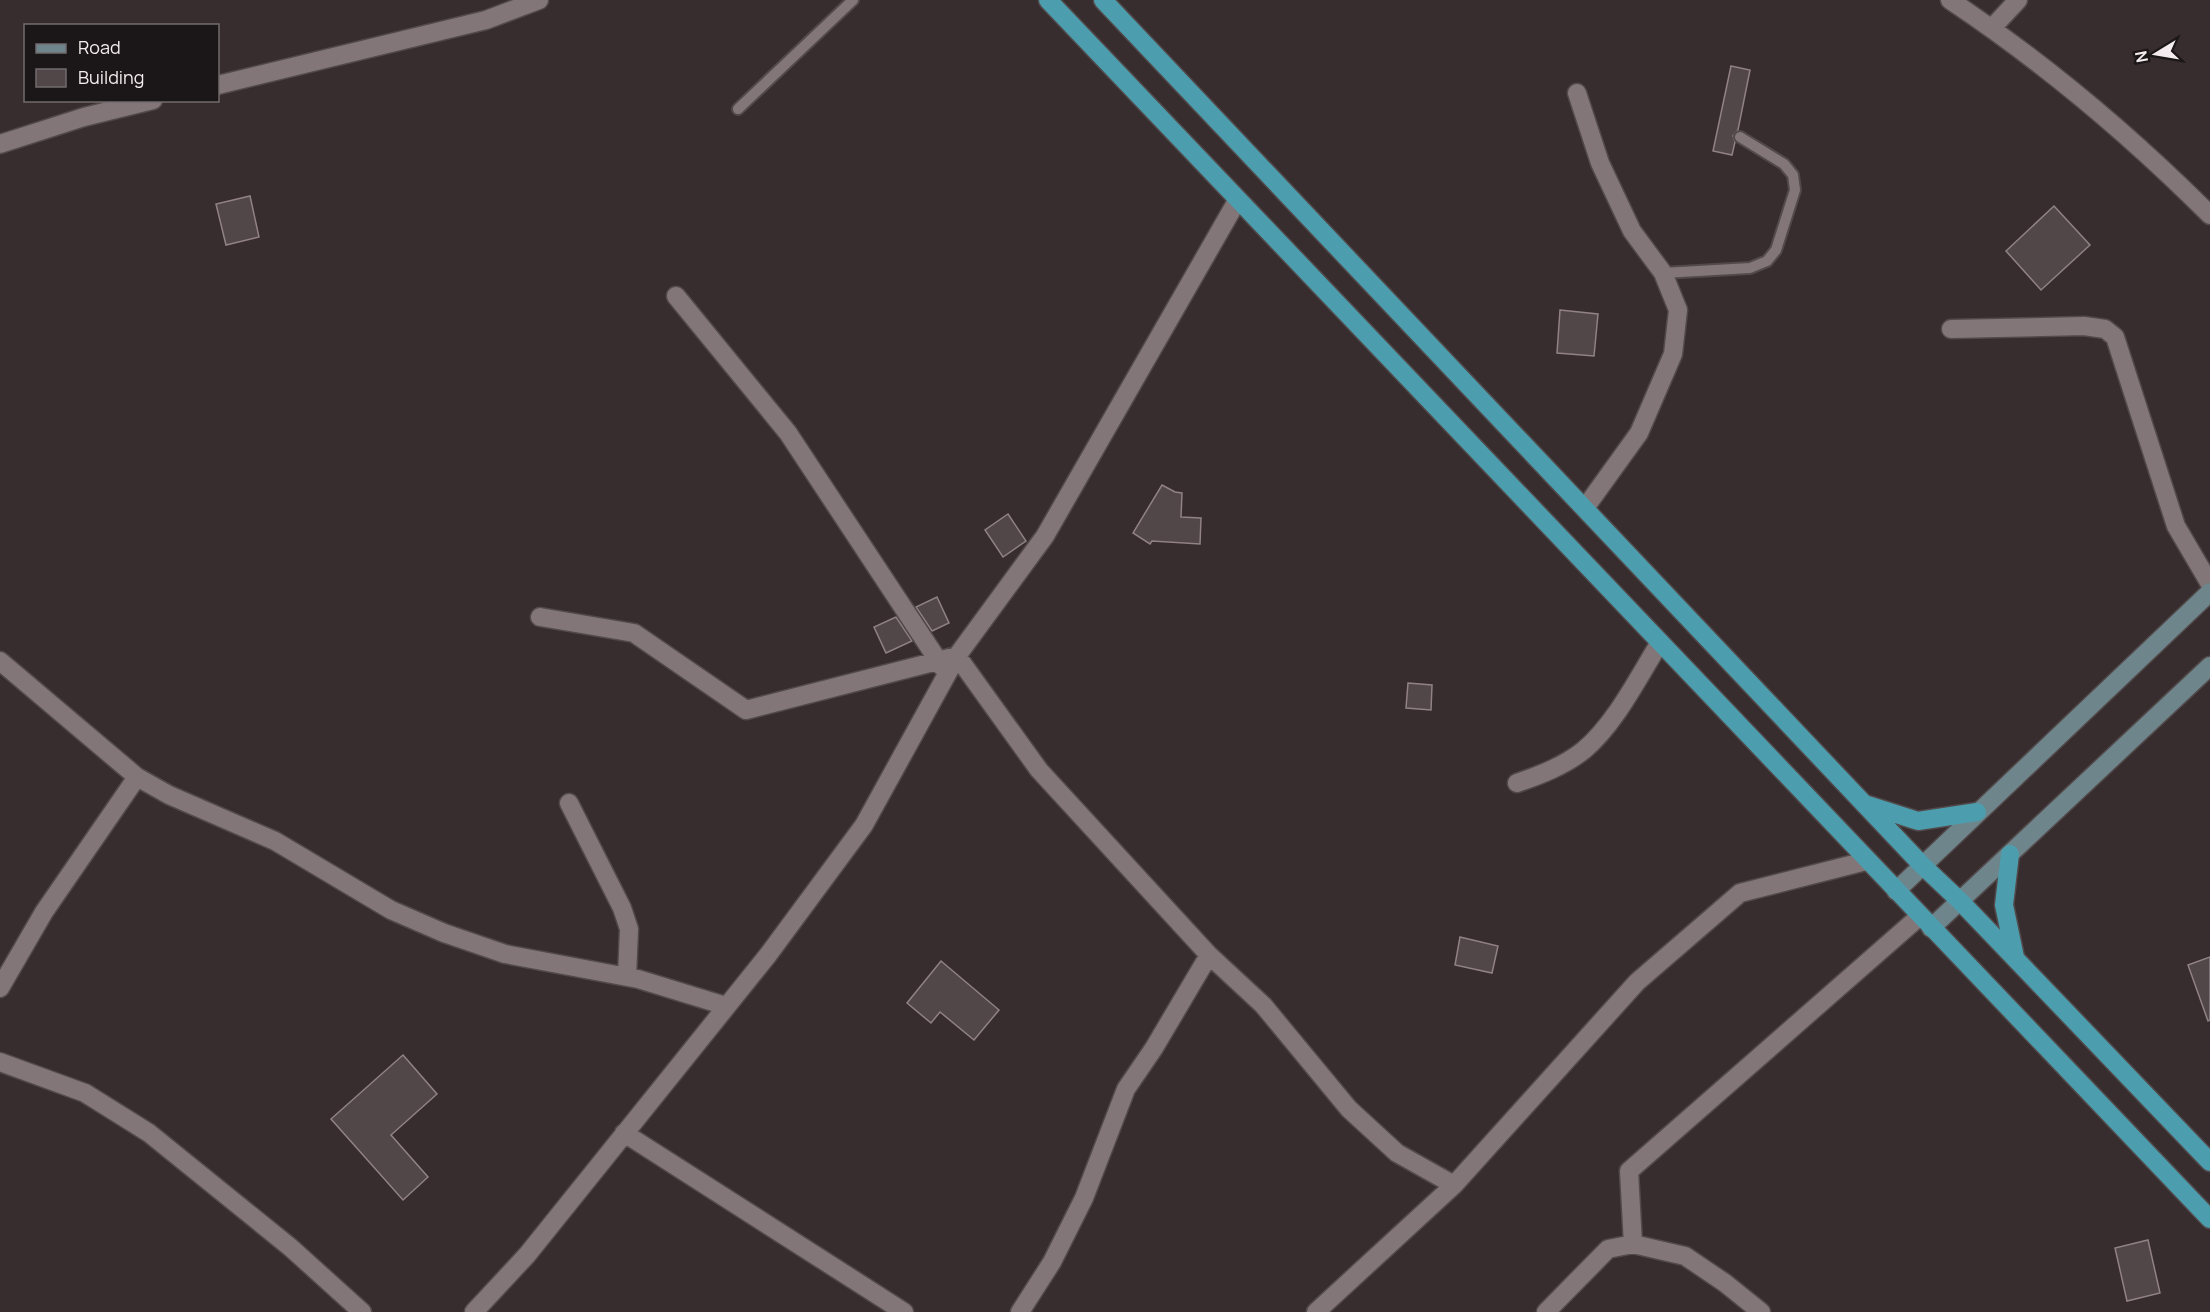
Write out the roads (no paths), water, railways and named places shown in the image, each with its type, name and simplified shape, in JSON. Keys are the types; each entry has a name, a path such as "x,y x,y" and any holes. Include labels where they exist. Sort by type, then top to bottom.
{"highway":[{"path":"1048,0 1659,644 2210,1219"},
{"path":"1103,0 1922,865 1960,901 2210,1162"},
{"path":"1864,804 1918,820 1977,812"},
{"path":"2010,854 2004,905 2016,959"}],"main road":[{"path":"1896,891 2210,592"},
{"path":"1926,922 1960,901 2210,666"}],"street":[{"path":"219,85 486,20 538,0"},
{"path":"1950,0 1992,28 2166,171 2210,215"},
{"path":"1992,28 2018,0"},
{"path":"1577,93 1600,162 1632,231 1663,273 1678,310 1673,354 1639,433 1585,508"},
{"path":"0,144 84,117 145,102"},
{"path":"474,1312 526,1255 768,955 864,825 942,668 957,656 1045,536 1238,201"},
{"path":"676,296 788,433 942,668"},
{"path":"1951,329 2084,326 2105,329 2115,337 2176,526 2210,584"},
{"path":"540,617 634,633 746,710 942,668"},
{"path":"1517,783 1551,770 1584,750 1622,706 1659,644"},
{"path":"957,656 1039,770 1209,955 1263,1005 1349,1108 1397,1153 1454,1185"},
{"path":"0,661 136,777 169,795 275,842 391,910 444,933 505,954 627,977 726,1006"},
{"path":"0,988 44,912 136,777"},
{"path":"569,803 622,908 629,929 627,977"},
{"path":"1316,1312 1454,1185 1637,982 1740,893 1866,861"},
{"path":"1633,1244 1629,1171 1926,922"},
{"path":"1020,1312 1052,1262 1084,1198 1126,1089 1209,955"},
{"path":"0,1062 85,1093 149,1133 290,1247 362,1312"},
{"path":"624,1132 904,1312"},
{"path":"1546,1312 1608,1249 1633,1244 1685,1256 1725,1283 1761,1312"}],"lane":[{"path":"738,109 853,0"},
{"path":"1663,273 1750,268 1767,261 1776,250 1795,190 1793,175 1784,164 1740,138"}]}
